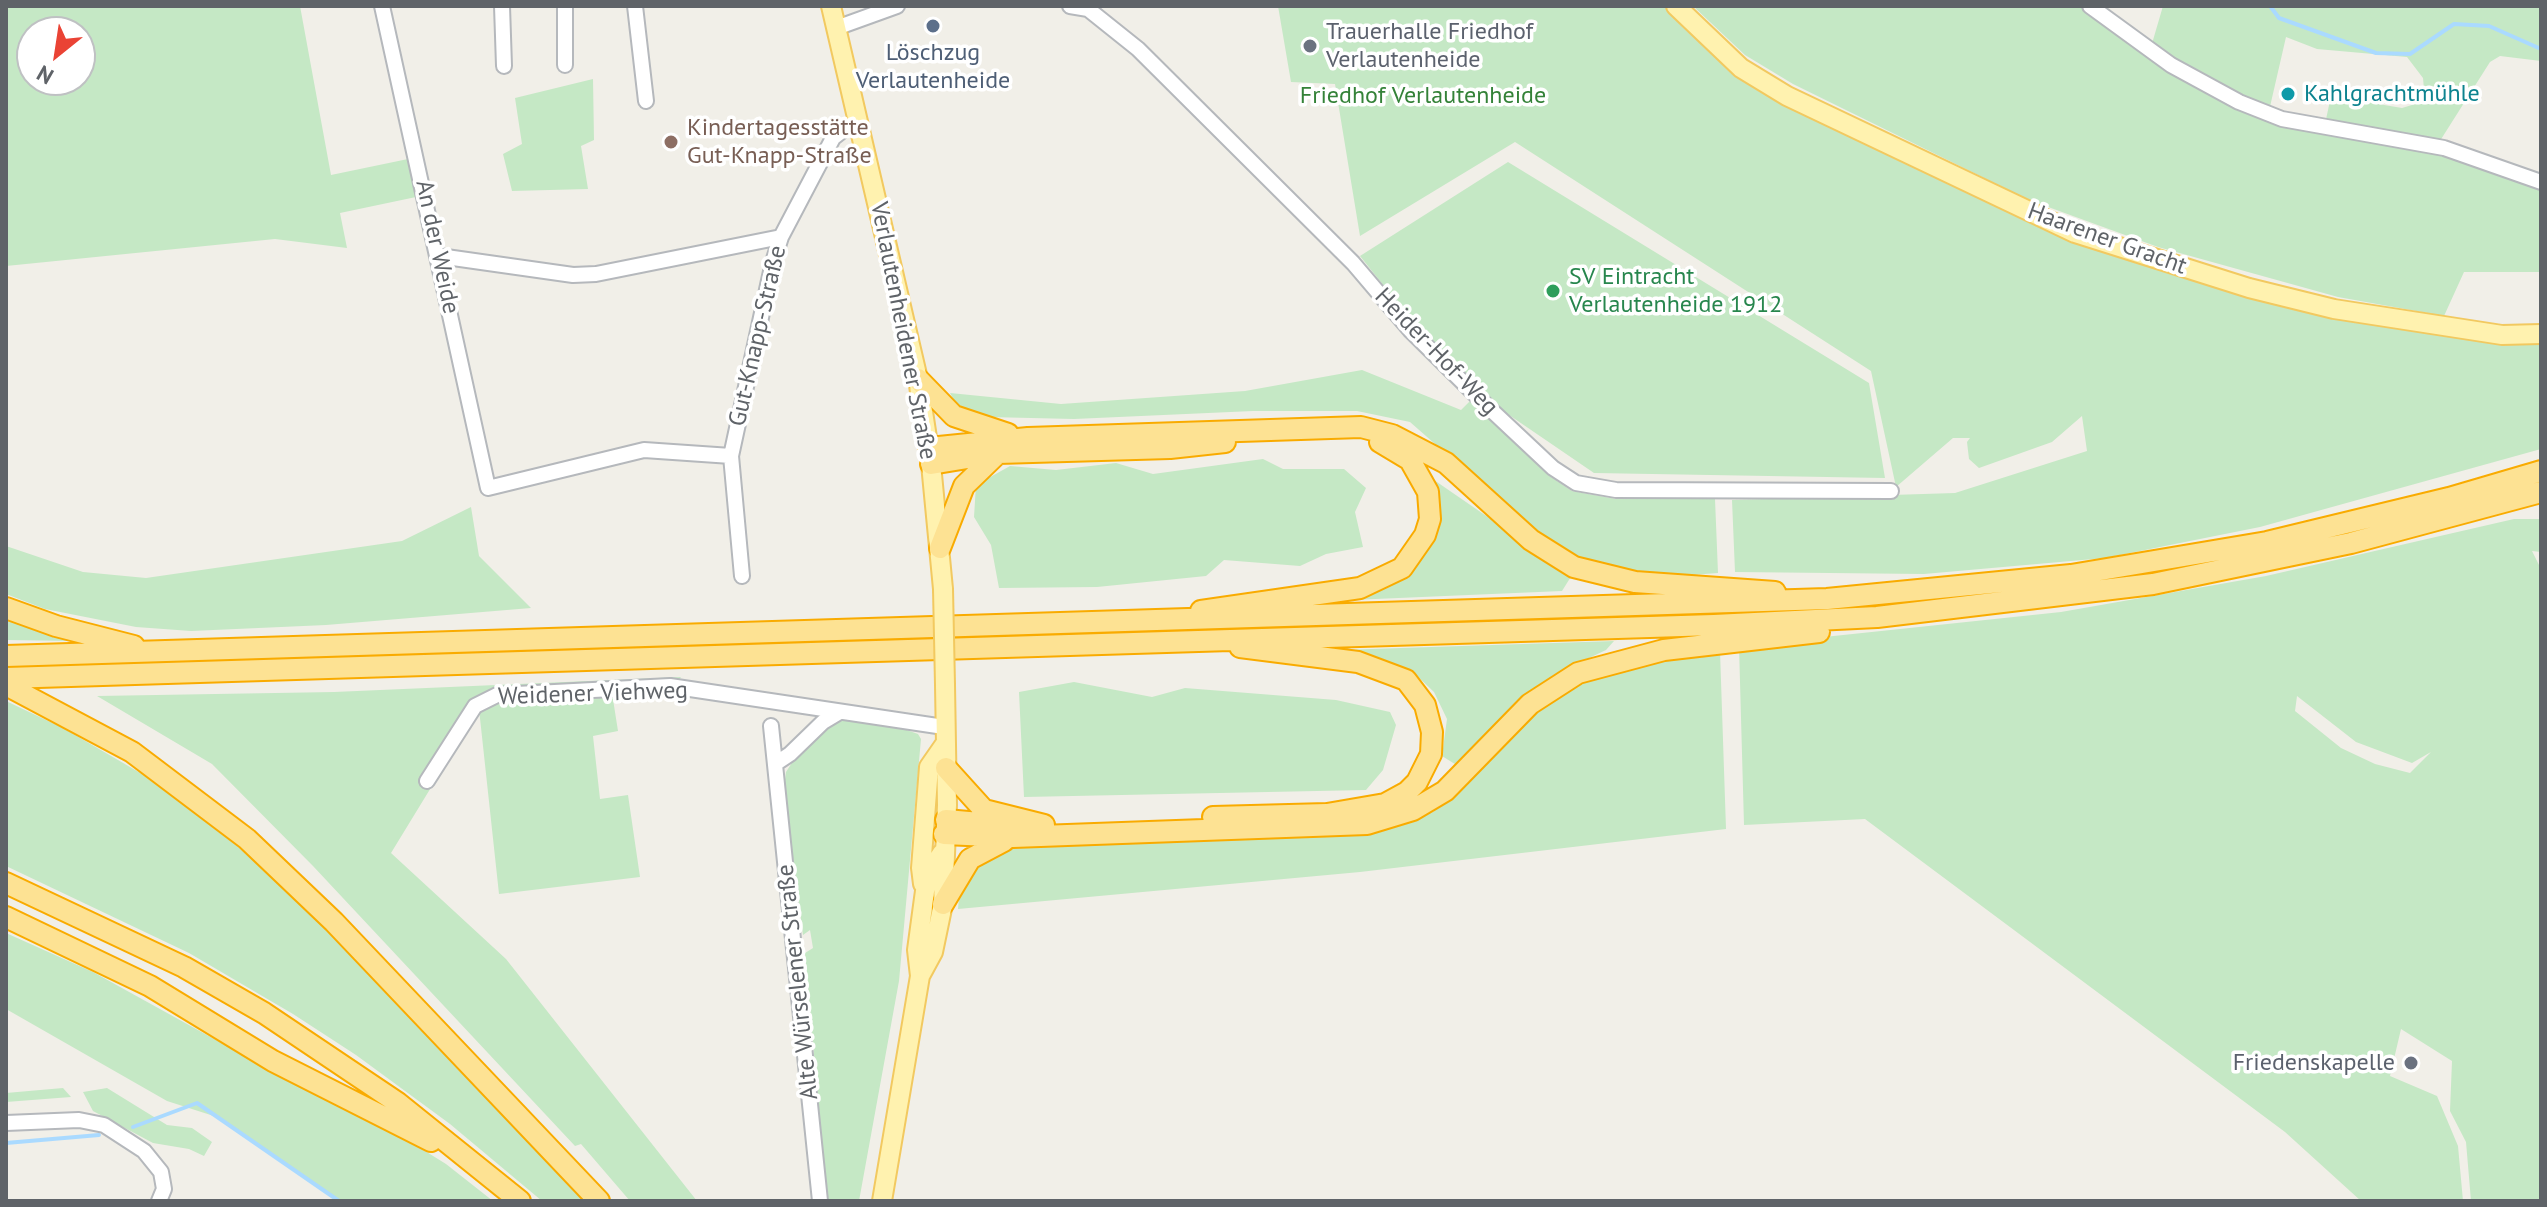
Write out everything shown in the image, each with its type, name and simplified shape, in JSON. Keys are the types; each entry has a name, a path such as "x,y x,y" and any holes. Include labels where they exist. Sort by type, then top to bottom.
{"highway":[{"path":"918,379 954,416 984,428 1028,438"},
{"path":"930,456 1028,438 1361,427 1392,435 1446,463 1531,540 1574,567 1635,582 1734,587 1827,599"},
{"path":"930,456 1170,448 1283,435 1330,434 1382,443 1410,460 1424,480 1430,509 1421,544 1402,568 1383,580 1360,588 1236,604 1151,622"},
{"path":"940,548 964,486 977,469 998,453"},
{"path":"6,656 1827,599 2071,575 2267,542 2436,501 2541,471"},
{"path":"6,682 29,678 1877,617 2153,584 2351,543 2541,492"},
{"path":"6,608 81,633 161,652"},
{"path":"944,836 1013,837 1348,827 1386,819 1413,810 1445,791 1530,704 1578,673 1664,650 1819,632 1877,617"},
{"path":"944,836 1044,825 1361,810 1407,792 1426,768 1432,743 1430,718 1425,705 1406,680 1358,662 1270,654 1207,640"},
{"path":"6,682 132,752 203,803 281,870 599,1201"},
{"path":"946,768 984,810 1044,825"},
{"path":"943,904 970,859 1013,837"},
{"path":"6,883 184,967 264,1013 398,1103 520,1201"},
{"path":"6,917 150,986 273,1061 477,1165"}],"main road":[{"name":"Verlautenheidener Straße","path":"831,6 918,379 940,548 945,685 945,874 943,904 933,952 920,976"},
{"name":"Haarener Gracht","path":"1676,6 1741,68 1787,96 2075,233 2249,288 2334,309 2502,335 2541,334"},
{"path":"925,891 921,868 929,767 945,735"},
{"name":"Verlautenheidener Straße","path":"882,1201 920,976 917,950 925,891 944,836"}],"street":[{"name":"An der Weide","path":"382,6 488,488 644,450 731,456"},
{"path":"502,6 504,66"},
{"path":"565,6 565,65"},
{"path":"635,6 646,101"},
{"path":"836,28 897,6"},
{"name":"Heider-Hof-Weg","path":"1070,6 1088,7 1112,25 1353,263 1410,330 1488,407 1553,468 1576,483 1631,490 1891,491"},
{"path":"2090,6 2171,65 2268,114 2444,148 2541,182"},
{"name":"Gut-Knapp-Straße","path":"742,576 731,456 781,237 833,138 847,127 858,124"},
{"path":"439,256 573,275 596,274 781,237"},
{"name":"Weidener Viehweg","path":"427,781 475,706 485,698 497,695 670,686 838,713 945,735"},
{"path":"775,764 823,722 838,713"},
{"name":"Alte Würselener Straße","path":"771,726 820,1201"},
{"path":"6,1123 79,1120 104,1125 144,1151 161,1172 164,1189 159,1201"}],"green space":[{"path":"6,6 300,6 331,175 408,159 416,197 340,213 347,248 275,239 6,266"},
{"name":"Friedhof Verlautenheide","path":"1278,6 1666,6 1699,39 2019,216 2333,316 2444,335 2541,341 2541,449 2260,527 2105,558 1924,574 1735,572 1732,500 1955,493 2087,451 2082,416 2052,442 1979,468 1969,459 1967,442 1970,438 1953,438 1896,487 1871,371 1515,142 1360,236 1335,84 1291,82"},
{"path":"1693,6 2082,6 2169,68 2238,106 2441,153 2541,186 2541,272 2464,272 2444,316 2338,297 2158,247 2029,200 1793,84 1745,55"},
{"path":"2163,6 2541,6 2541,61 2500,56 2490,62 2438,144 2325,124 2331,96 2402,108 2425,101 2423,78 2407,57 2317,49 2286,37 2269,111 2151,47"},
{"path":"593,79 594,140 581,146 588,189 512,191 503,154 522,144 515,98"},
{"name":"SV Eintracht Verlautenheide 1912","path":"1508,162 1869,383 1885,478 1594,473 1493,404 1415,325 1360,256"},
{"path":"1362,370 1461,410 1470,401 1548,475 1572,491 1616,499 1715,499 1718,573 1651,578 1590,566 1541,537 1410,422 1357,411 1253,411 1074,419 988,417 958,407 950,393 1061,404 1245,391"},
{"path":"1263,459 1283,469 1344,469 1366,488 1355,512 1363,547 1326,554 1300,566 1224,560 1206,576 1097,587 999,588 991,545 974,517 976,485 1010,466 1056,470 1116,463 1153,474"},
{"path":"1434,480 1572,575 1562,591 1352,600 1389,584 1438,508"},
{"path":"471,507 479,556 531,608 326,625 191,631 136,627 45,609 6,594 6,546 83,572 146,578 402,541"},
{"path":"2514,519 2541,519 2541,552 2532,551 2541,569 2541,1201 2471,1201 2466,1142 2450,1111 2452,1061 2401,1029 2390,1076 2437,1096 2458,1146 2463,1201 2361,1201 2285,1132 1865,819 1744,825 1739,646 2061,612 2266,576","holes":["2297,696 2356,742 2412,763 2431,752 2410,773 2375,764 2341,748 2295,711"]},
{"path":"6,615 73,641 6,640"},
{"path":"1614,641 1606,650 1553,675 1458,766 1442,756 1447,719 1434,692 1412,671 1375,656 1340,650"},
{"path":"1720,651 1726,829 1360,872 958,909 960,885 986,854 1047,839 1373,828 1433,812 1544,702 1594,672 1655,656"},
{"path":"681,677 671,690 612,693 618,731 593,736 600,799 628,795 640,877 499,894 479,709 391,853 506,959 697,1201 630,1201 581,1144 575,1146 313,866 212,764 97,696 334,692"},
{"path":"1074,682 1152,697 1185,688 1336,700 1390,712 1396,725 1383,770 1366,790 1024,797 1019,692"},
{"path":"6,701 63,728 173,792 289,890 584,1201 542,1201 450,1124 356,1055 293,1014 189,953 6,866"},
{"path":"845,720 898,727 918,734 921,739 899,981 859,1201 827,1201 805,953 813,948 810,930 803,935 784,787 786,772 795,758 828,725"},
{"path":"6,933 93,972 263,1066 388,1128 446,1164 493,1201 340,1201 220,1118 167,1101 6,1009"},
{"path":"63,1088 71,1097 6,1102 6,1093"},
{"path":"107,1088 167,1125 192,1128 212,1142 204,1156 189,1149 153,1143 93,1111 83,1092"}],"waterway":[{"path":"2270,6 2279,18 2376,53 2410,54 2454,24 2489,26 2541,49"},
{"path":"133,1127 197,1103 339,1201"},
{"path":"6,1143 99,1135"}],"place":[{"name":"Löschzug Verlautenheide","path":"933,26"},
{"name":"Trauerhalle Friedhof Verlautenheide","path":"1310,46"},
{"name":"Kahlgrachtmühle","path":"2288,94"},
{"name":"Kindertagesstätte Gut-Knapp-Straße","path":"671,142"},
{"name":"SV Eintracht Verlautenheide 1912","path":"1553,291"},
{"name":"Friedenskapelle","path":"2411,1063"}]}
